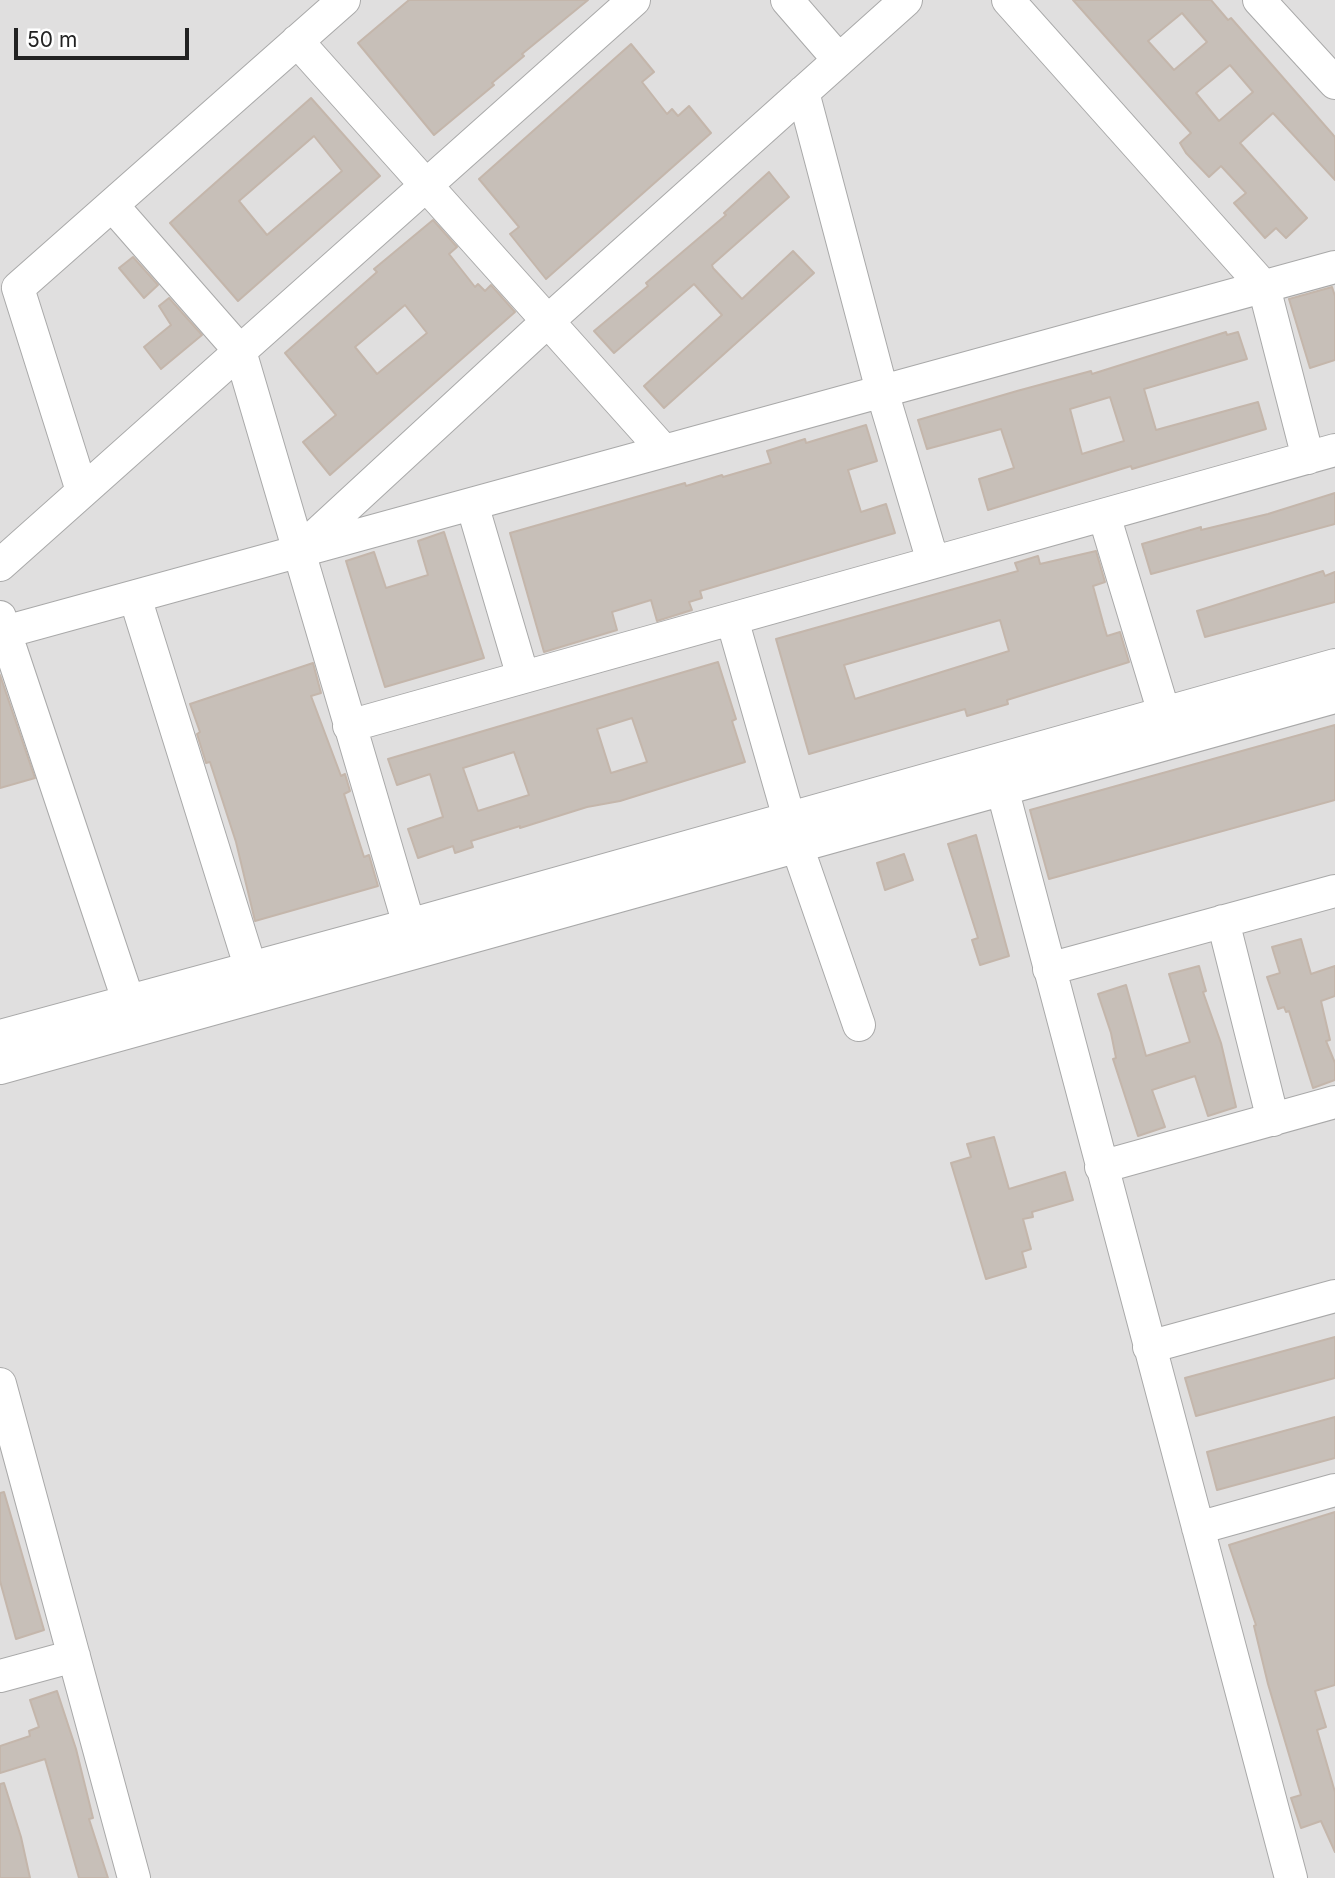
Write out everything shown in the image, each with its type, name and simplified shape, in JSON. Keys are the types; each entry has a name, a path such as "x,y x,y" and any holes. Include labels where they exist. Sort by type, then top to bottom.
{"street":[{"path":"82,491 18,288 344,0"},
{"path":"0,565 634,0"},
{"path":"787,0 839,60"},
{"path":"298,552 549,320 906,0"},
{"path":"349,726 1321,454 1264,287 1008,0"},
{"path":"1259,0 1335,83"},
{"path":"297,41 549,320 664,452"},
{"path":"803,92 882,391 933,562"},
{"path":"112,205 240,351 409,925"},
{"path":"128,1000 2,625 135,597 1335,267"},
{"path":"472,504 523,677"},
{"path":"1104,515 1164,713"},
{"path":"135,597 250,966"},
{"path":"732,619 797,846 859,1025"},
{"path":"0,1035 409,925 1335,666"},
{"path":"0,1068 1335,697"},
{"path":"1002,788 1291,1878"},
{"path":"1049,969 1335,891"},
{"path":"1223,921 1273,1120"},
{"path":"1101,1167 1335,1102"},
{"path":"1149,1347 1335,1296"},
{"path":"0,1384 134,1878"},
{"path":"1198,1528 1335,1490"},
{"path":"0,1676 74,1656"}],"shaded area":[{"path":"0,0 1335,0 1335,1878 0,1878"}],"building":[{"path":"409,0 588,0 522,54 524,56 492,83 494,85 434,135 358,43"},
{"path":"1073,0 1211,0 1228,20 1231,18 1335,137 1335,180 1273,113 1240,143 1307,218 1286,238 1276,228 1265,238 1234,203 1246,193 1221,166 1209,177 1186,153 1180,143 1191,133","holes":["1182,13 1207,42 1174,70 1148,41","1230,65 1253,92 1219,121 1196,93"]},
{"path":"631,44 654,72 642,82 667,114 672,109 678,116 689,106 711,133 546,279 510,234 519,227 479,179"},
{"path":"311,98 380,176 238,301 170,223","holes":["314,136 342,171 267,235 239,201"]},
{"path":"769,172 789,197 712,265 713,268 742,299 793,251 814,273 664,408 644,386 722,315 694,284 614,353 594,331 648,286 646,283 726,215 724,213"},
{"path":"433,220 457,247 449,254 475,287 478,284 485,291 491,285 515,312 330,475 303,442 336,415 285,353 377,272 374,269","holes":["405,305 427,333 377,374 355,347"]},
{"path":"133,257 158,285 144,298 119,268"},
{"path":"1332,287 1335,296 1335,360 1310,368 1289,299"},
{"path":"169,298 202,335 161,369 144,347 171,325 159,306"},
{"path":"1226,332 1227,335 1238,332 1247,359 1144,389 1156,430 1258,402 1266,429 1132,469 1131,466 988,510 979,479 1014,468 1001,429 927,449 918,420 1091,371 1092,374","holes":["1110,397 1124,441 1082,454 1070,409"]},
{"path":"866,425 877,461 848,470 861,512 886,504 895,533 700,591 702,598 689,602 692,610 657,621 651,600 612,612 617,630 544,652 510,533 685,483 686,486 771,463 767,451 805,439 806,443"},
{"path":"1335,493 1335,524 1151,574 1142,544 1201,527 1201,530 1268,514"},
{"path":"444,532 484,658 385,687 346,561 374,552 386,588 428,575 418,541"},
{"path":"1096,551 1105,582 1093,586 1104,626 1107,636 1120,632 1129,662 1007,700 1008,704 967,716 965,709 809,754 776,639 1018,571 1015,563 1038,556 1040,564","holes":["1000,620 1009,651 855,699 844,665"]},
{"path":"1323,571 1325,576 1335,572 1335,602 1205,637 1197,611"},
{"path":"718,662 736,719 732,721 745,762 620,801 587,807 471,841 473,847 455,853 453,846 418,858 408,829 443,817 430,774 397,785 388,759","holes":["632,718 647,762 611,773 597,729","514,752 529,795 478,811 463,768"]},
{"path":"313,663 321,693 311,696 341,776 345,774 350,791 344,794 364,857 369,855 378,886 255,921 236,842 210,762 206,763 197,734 200,732 190,704"},
{"path":"0,675 35,778 0,788"},
{"path":"1335,725 1335,800 1049,879 1030,810"},
{"path":"976,835 1009,956 980,965 972,940 978,938 948,844"},
{"path":"904,854 913,880 885,890 877,863"},
{"path":"1301,939 1311,974 1335,966 1335,996 1321,1001 1330,1040 1326,1041 1335,1063 1335,1080 1313,1088 1289,1011 1286,1012 1284,1007 1278,1009 1267,977 1280,973 1272,947"},
{"path":"1199,966 1206,991 1203,992 1221,1043 1236,1107 1208,1116 1195,1076 1152,1090 1165,1127 1138,1136 1113,1059 1116,1058 1111,1033 1098,994 1126,985 1146,1056 1190,1042 1169,974"},
{"path":"994,1137 1009,1189 1065,1172 1073,1200 1032,1212 1033,1217 1023,1219 1031,1249 1022,1252 1026,1267 986,1279 951,1163 971,1157 967,1144"},
{"path":"1335,1337 1335,1378 1196,1416 1185,1378"},
{"path":"1335,1417 1335,1458 1217,1490 1207,1452"},
{"path":"4,1492 44,1630 16,1639 0,1581 0,1493"},
{"path":"1335,1512 1335,1685 1315,1691 1326,1727 1317,1730 1335,1792 1335,1852 1321,1821 1301,1828 1291,1798 1301,1795 1268,1684 1254,1626 1256,1625 1229,1545"},
{"path":"57,1691 76,1749 93,1818 89,1819 108,1878 79,1878 45,1759 0,1773 0,1746 30,1736 29,1731 39,1727 30,1700"},
{"path":"4,1783 21,1837 30,1878 0,1878 0,1784"}]}
